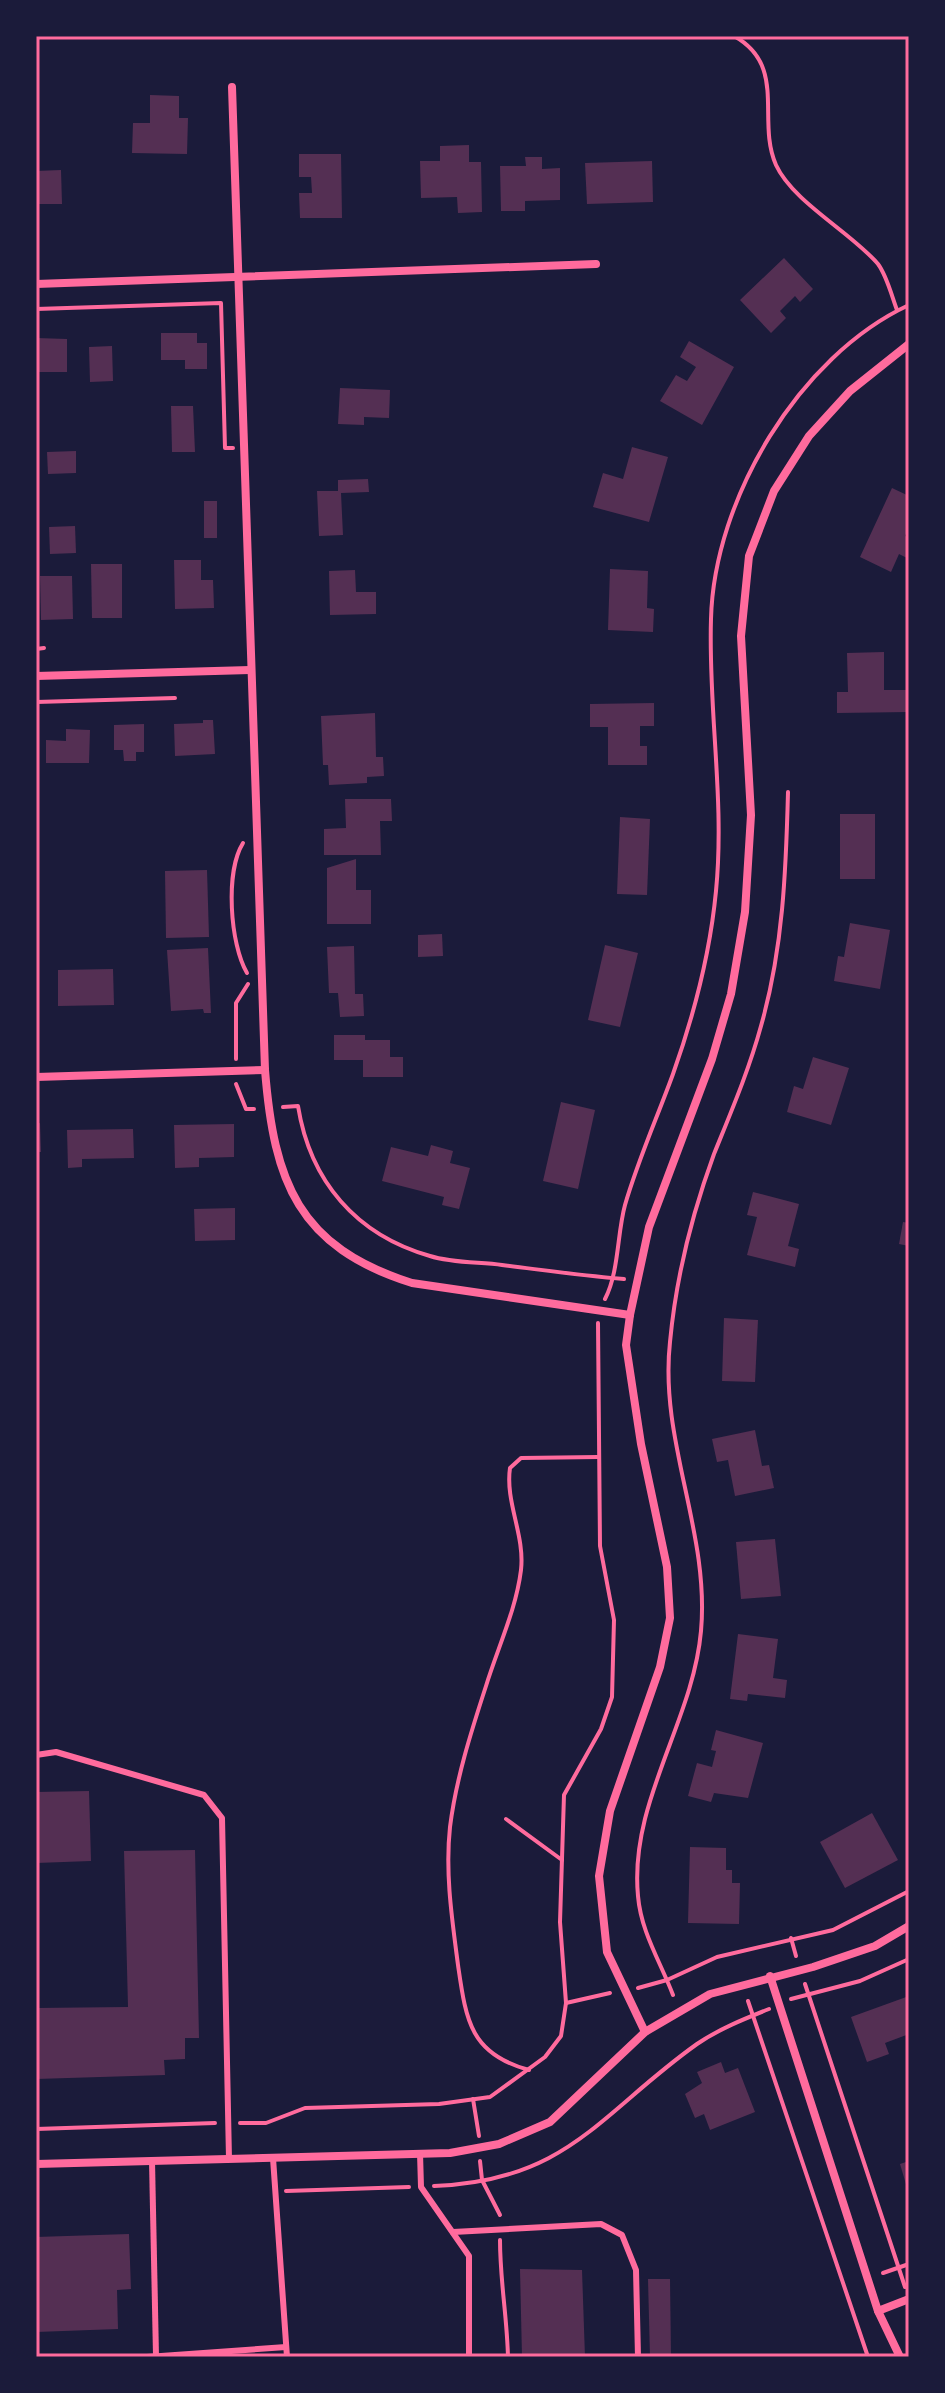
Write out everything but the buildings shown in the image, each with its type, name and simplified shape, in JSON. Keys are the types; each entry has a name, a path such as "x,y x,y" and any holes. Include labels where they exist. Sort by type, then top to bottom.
{"street":[{"path":"232,87 265,1070 268,1109 281,1168 294,1200 347,1256 379,1272 412,1283 630,1315"},
{"path":"36,284 596,264"},
{"path":"645,2032 607,1952 599,1876 610,1811 660,1667 670,1618 667,1567 641,1444 626,1345 630,1315 649,1227 712,1059 731,994 745,912 751,815 741,636 749,556 774,491 809,436 850,391 909,344"},
{"path":"36,676 250,670"},
{"path":"36,1077 265,1070"},
{"path":"36,2164 450,2153 499,2144 550,2122 645,2032 710,1994 875,1946 909,1926"},
{"path":"770,1976 878,2311 900,2357"},
{"path":"878,2311 909,2299"}],"lane":[{"path":"36,1755 56,1752 204,1795 222,1818 229,2159"},
{"path":"420,2153 421,2187 469,2256 469,2357"},
{"path":"273,2158 287,2357"},
{"path":"152,2161 156,2356"},
{"path":"453,2232 601,2224 622,2235 636,2270 638,2357"},
{"path":"147,2357 286,2347"}],"path":[{"path":"734,36 748,44 768,78 776,165 804,198 880,266 897,310"},
{"path":"36,309 221,303 225,448 235,448"},
{"path":"36,649 44,648"},
{"path":"36,702 175,698"},
{"path":"673,1995 642,1923 638,1895 638,1859 647,1813 696,1663 703,1603 699,1549 674,1448 669,1344 695,1212 746,1076 771,984 784,909 788,792"},
{"path":"245,841 232,866 236,954 251,980 236,1003 238,1039 235,1082 246,1109 298,1106 314,1164 326,1185 357,1220 383,1239 432,1257 638,1280"},
{"path":"529,2070 509,2065 491,2053 472,2029 464,2010 450,1913 450,1828 472,1729 511,1612 521,1569 510,1494 510,1468 521,1458 598,1457"},
{"path":"506,1819 562,1861"},
{"path":"566,2003 667,1980 717,1957 844,1926 909,1891"},
{"path":"791,1938 909,2299"},
{"path":"740,2021 779,2004 860,1981 909,1959"},
{"path":"748,2001 868,2357"},
{"path":"36,2129 266,2123"},
{"path":"883,2273 909,2264"}]}
